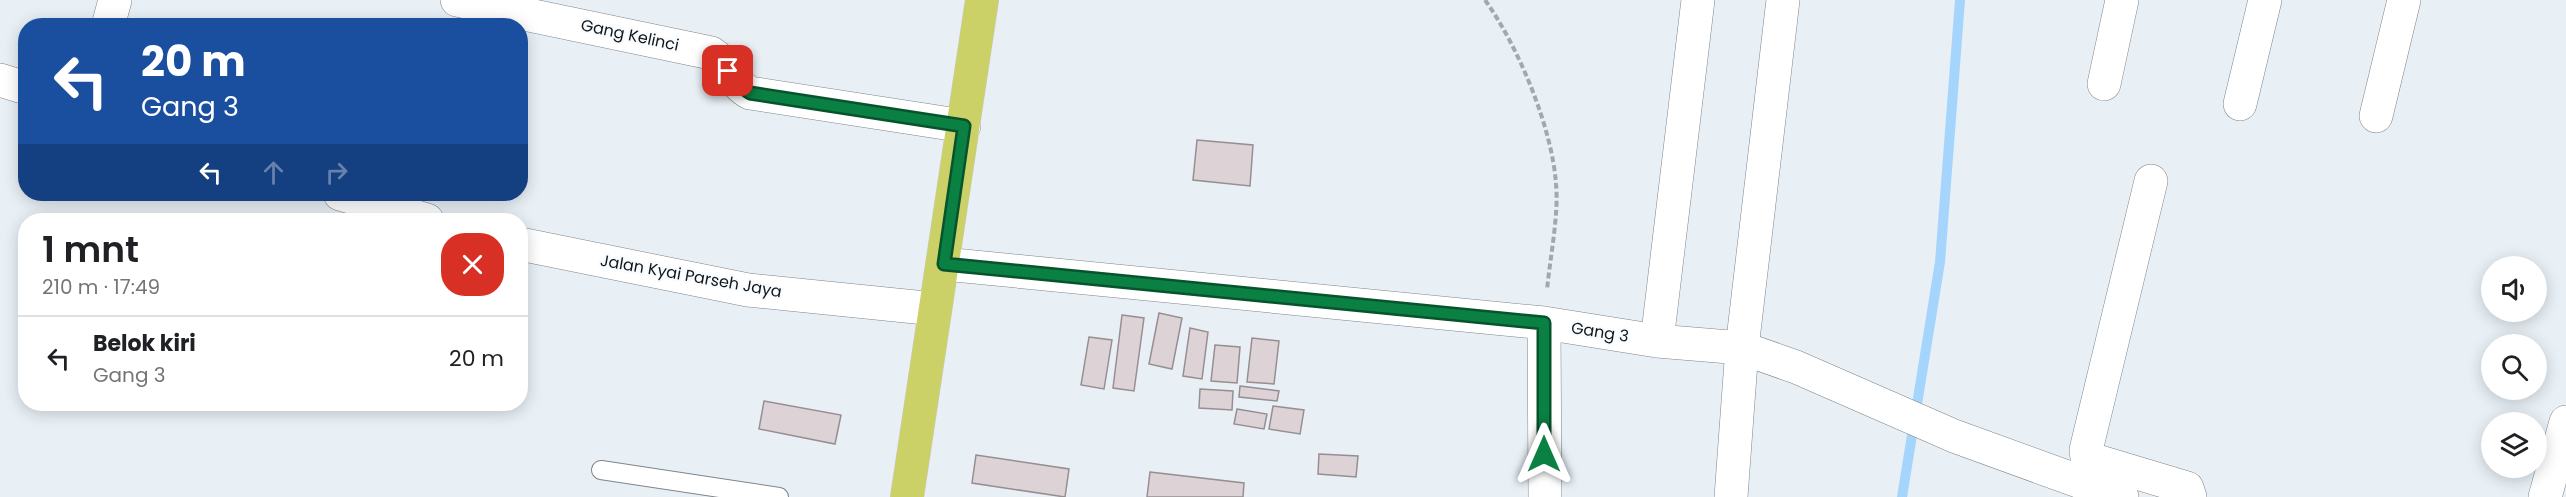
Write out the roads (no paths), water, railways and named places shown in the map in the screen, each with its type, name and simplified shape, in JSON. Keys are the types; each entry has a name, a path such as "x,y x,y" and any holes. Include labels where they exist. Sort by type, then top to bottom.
{"main road":[{"path":"908,497 934,309 944,264 982,0"}],"street":[{"path":"110,18 115,0"},
{"name":"Gang Kelinci","path":"457,0 711,52 720,59 736,83 750,93 964,126"},
{"path":"1657,340 1698,0"},
{"path":"1731,497 1742,348 1783,0"},
{"path":"2104,84 2122,0"},
{"path":"2240,104 2265,0"},
{"path":"2376,116 2404,0"},
{"path":"0,80 18,86"},
{"path":"2151,181 2086,450 2087,458 2187,488 2190,497"},
{"path":"363,201 404,213"},
{"name":"Jalan Kyai Parseh Jaya","path":"528,246 747,290 934,309"},
{"name":"Gang 3","path":"944,264 1544,323 1657,340 1742,348 1857,393 1954,436 2122,497"},
{"path":"1544,323 1545,497"},
{"path":"2545,497 2566,422"}],"lane":[{"path":"601,470 779,497"}],"waterway":[{"path":"1902,497 1940,262 1960,0"}]}
